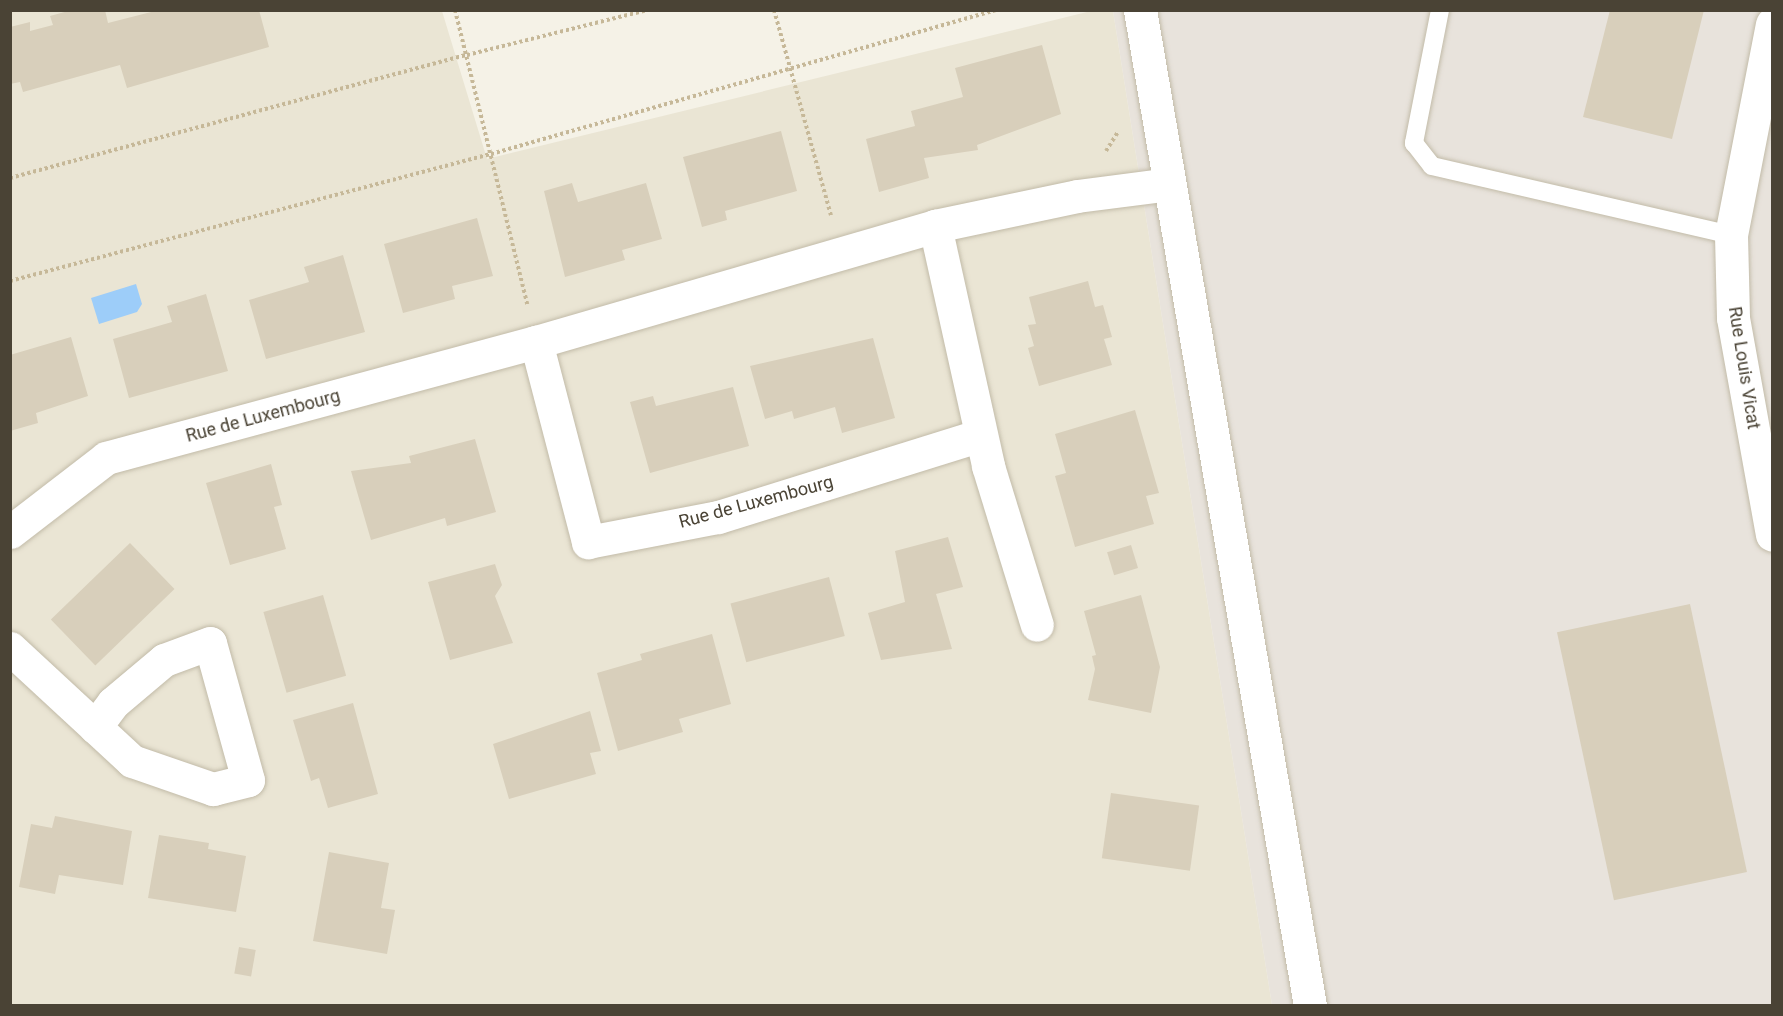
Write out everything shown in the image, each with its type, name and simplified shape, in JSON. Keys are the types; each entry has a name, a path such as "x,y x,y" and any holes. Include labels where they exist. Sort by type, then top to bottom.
{"street":[{"path":"1140,10 1310,1005"},
{"name":"Rue Louis Vicat","path":"1773,24 1731,235 1733,318 1773,535"},
{"name":"Rue de Luxembourg","path":"10,532 106,458 536,342 935,226 1077,196 1169,184"},
{"path":"935,226 981,435 1037,625"},
{"name":"Rue de Luxembourg","path":"536,342 588,542 718,517 981,435"},
{"path":"10,648 95,727 132,761 213,789 248,780 210,643 164,660 113,703 95,727"}],"lane":[{"path":"1440,10 1414,143 1432,166 1731,235"}],"path":[{"path":"455,10 536,342"},
{"path":"10,178 467,55 648,10"},
{"path":"774,10 841,253"},
{"path":"10,281 491,154 996,10"},
{"path":"1077,196 1123,123"}],"shaded area":[{"path":"10,11 442,11 487,159 1091,11 1113,11 1272,1005 11,1005"},
{"path":"1113,11 1772,11 1772,1005 1272,1005"}],"water":[{"path":"136,284 142,304 137,312 99,324 91,298"}],"building":[{"path":"72,10 105,10 108,23 159,10 259,10 269,47 127,88 120,65 23,92 20,82 10,84 10,27 30,22 30,31 53,25 50,16"},
{"path":"1610,10 1704,10 1672,139 1583,117"},
{"path":"1042,45 1061,114 977,145 978,150 924,158 929,178 879,192 866,139 915,126 911,111 963,97 955,68"},
{"path":"781,131 797,191 725,211 727,220 702,227 683,157"},
{"path":"572,183 578,202 646,183 662,239 622,250 625,260 565,277 544,191"},
{"path":"477,218 493,276 452,286 455,299 403,313 384,244"},
{"path":"343,255 365,332 266,359 249,300 309,282 304,267"},
{"path":"1088,281 1095,307 1103,305 1112,337 1104,339 1112,365 1039,386 1028,348 1034,346 1028,325 1036,324 1029,297"},
{"path":"206,294 228,371 129,398 113,339 172,322 167,306"},
{"path":"71,337 88,396 36,413 38,423 10,431 10,355"},
{"path":"873,338 895,418 842,433 835,407 794,419 792,411 765,419 750,366"},
{"path":"733,387 749,446 650,473 630,402 653,396 656,406"},
{"path":"1135,410 1159,493 1146,496 1154,524 1075,547 1055,476 1066,473 1055,434"},
{"path":"475,439 496,512 447,526 445,518 371,540 351,471 411,463 409,456"},
{"path":"271,464 282,505 274,507 286,549 230,565 206,483"},
{"path":"948,537 963,587 936,594 952,649 881,660 868,613 905,602 895,551"},
{"path":"130,543 174,589 95,665 51,619"},
{"path":"1131,545 1138,568 1114,575 1107,552"},
{"path":"495,564 502,585 495,596 513,643 450,660 428,582"},
{"path":"829,577 845,636 746,662 730,603"},
{"path":"323,595 346,676 287,693 263,612"},
{"path":"1141,595 1160,667 1151,713 1088,700 1095,669 1092,656 1096,655 1084,611"},
{"path":"1690,604 1747,872 1614,900 1557,632"},
{"path":"712,634 731,704 679,719 683,732 618,751 597,673 642,660 640,654"},
{"path":"353,703 378,794 328,808 319,778 311,781 293,720"},
{"path":"590,711 601,751 590,753 596,774 509,799 493,744"},
{"path":"1111,793 1199,805 1190,871 1102,858"},
{"path":"55,816 132,831 123,885 59,875 55,894 19,887 31,824 52,828"},
{"path":"159,835 209,843 208,849 246,856 236,912 148,898"},
{"path":"329,852 389,863 381,908 395,910 387,954 313,941"},
{"path":"239,947 256,950 251,977 234,974"}]}
